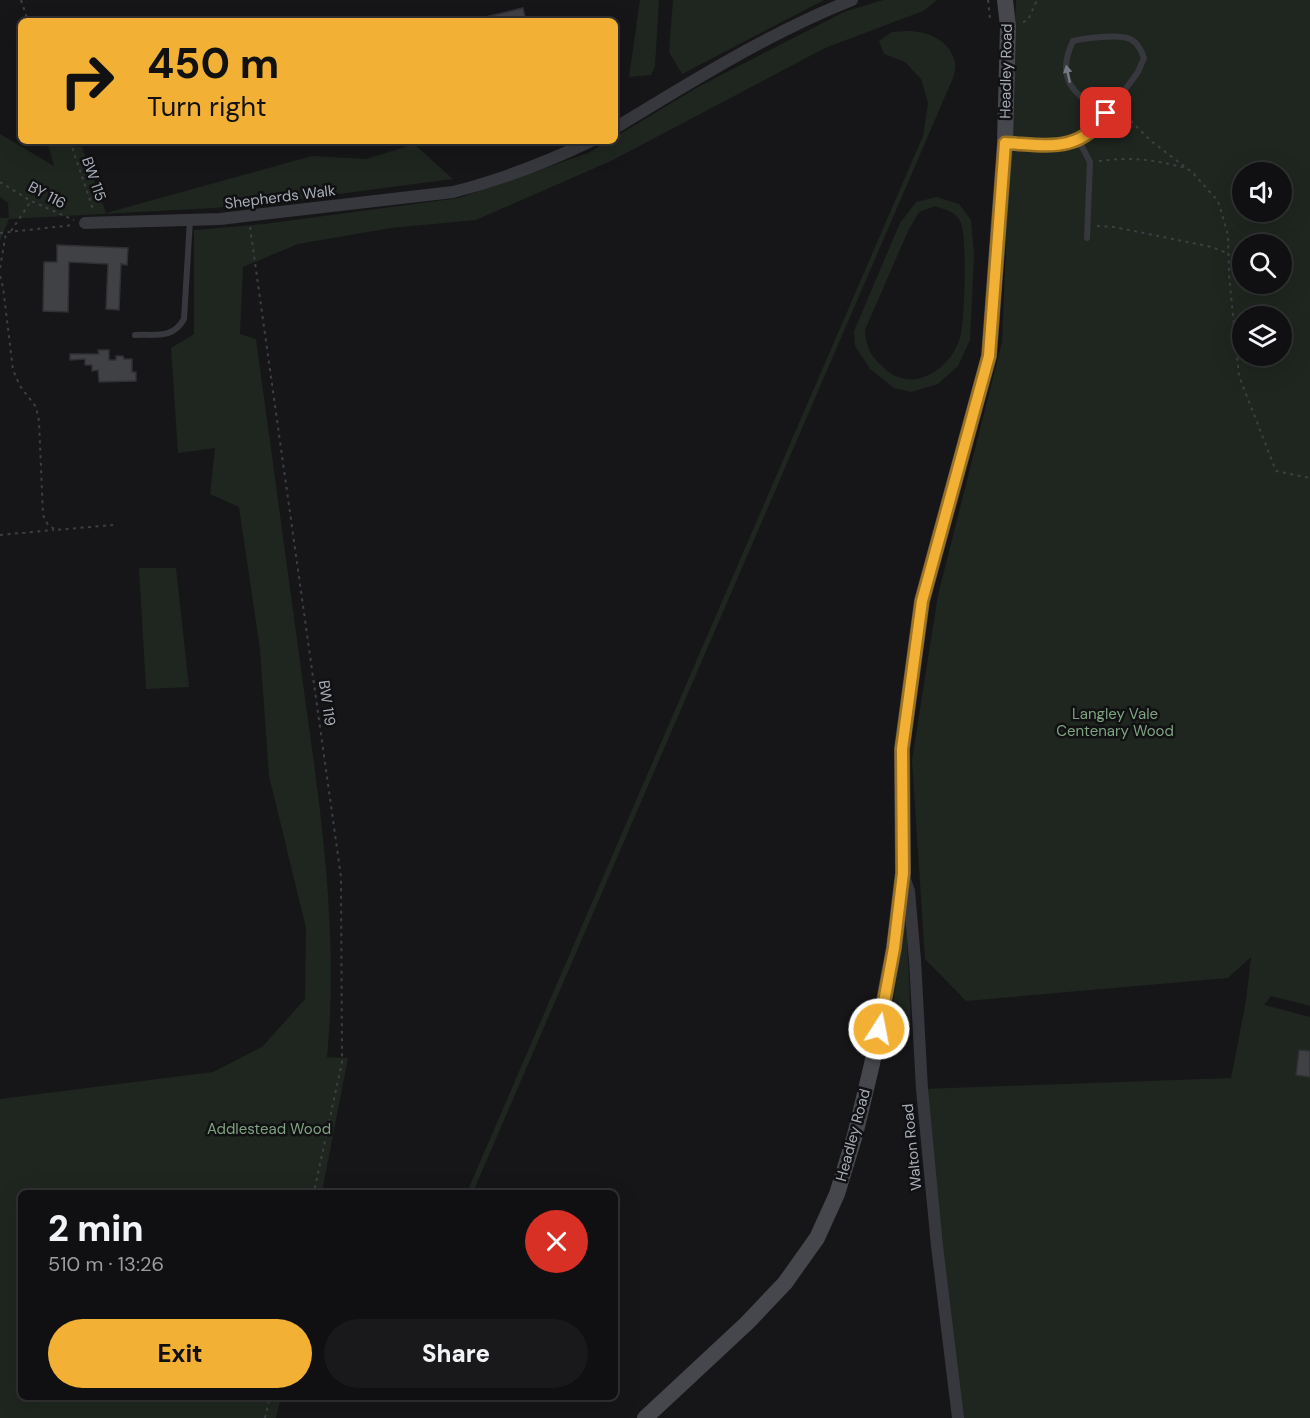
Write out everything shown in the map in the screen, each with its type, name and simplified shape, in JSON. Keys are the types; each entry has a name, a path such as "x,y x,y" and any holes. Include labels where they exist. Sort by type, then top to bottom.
{"street":[{"path":"618,126 721,64 829,9 852,0"},
{"name":"Headley Road","path":"645,1418 747,1323 785,1283 817,1238 837,1194 855,1135 872,1064 894,948 903,873 902,749 922,601 989,356 1005,143 1008,26 1005,0"},
{"name":"Shepherds Walk","path":"85,223 249,216 453,192 553,159 585,144"},
{"name":"Walton Road","path":"903,873 909,891 922,1089 937,1246 958,1418"}],"lane":[{"path":"1005,143 1057,146 1079,141 1099,125 1138,72 1143,58 1139,46 1129,39 1088,37 1073,41 1066,55 1065,74 1074,92 1106,113"},
{"path":"1079,141 1090,162 1087,238"},
{"path":"135,335 170,334 179,328 184,319 190,220"}],"path":[{"path":"21,0 27,18"},
{"path":"1106,113 1128,118 1151,141 1187,169 1218,201 1228,235 1239,376 1276,471 1310,478"},
{"name":"BW 115","path":"71,144 98,223"},
{"path":"1090,162 1127,157 1155,160 1187,169"},
{"name":"BY 116","path":"0,182 31,201 70,219 85,223"},
{"path":"11,232 31,201"},
{"name":"BW 119","path":"249,216 340,877 342,1062 314,1190"},
{"path":"0,233 85,223"},
{"path":"1088,226 1114,227 1212,247 1229,254"},
{"path":"0,268 6,233"},
{"path":"0,276 13,370 20,386 36,407 39,421 43,515 48,525 56,530"},
{"path":"0,535 113,525"},
{"path":"265,1418 269,1400"}],"green space":[{"path":"640,0 659,0 655,66 651,75 629,77"},
{"path":"673,0 824,0 682,74 669,52"},
{"name":"Addlestead Wood","path":"883,0 937,0 923,11 825,48 613,160 476,220 391,228 298,244 243,267 240,334 256,339 322,828 331,965 327,1057 348,1058 322,1190 18,1190 18,1400 280,1400 276,1418 0,1418 0,1099 213,1072 262,1047 305,999 306,928 269,776 260,649 239,507 210,494 215,448 178,453 171,348 194,334 194,230 264,224 459,198 588,153 603,144 618,144 618,135 698,87 844,12"},
{"name":"Langley Vale Centenary Wood","path":"1016,0 1310,0 1310,1006 1271,996 1264,1005 1310,1017 1310,1418 959,1418 922,1089 1231,1078 1246,1001 1251,957 1228,978 966,1001 925,959 912,760 938,595 1002,342"},
{"path":"892,32 922,33 937,38 949,48 953,55 955,69 953,78 474,1190 468,1190 923,136 928,103 921,79 905,62 884,54 879,41"},
{"path":"0,134 54,166 48,144 82,147 106,213 312,156 367,159 414,144 453,179 270,203 9,219 0,241 0,218 9,218 8,203 0,197"},
{"path":"937,197 959,204 971,220 974,255 970,340 958,366 938,384 911,392 894,388 870,369 855,346 854,331 900,223 916,202","holes":["935,206 956,216 963,231 965,280 962,330 954,351 942,366 920,378 902,378 893,375 875,359 869,350 865,330 908,231 919,212"]},
{"path":"139,568 176,568 189,687 146,689"},
{"path":"906,914 911,1025 890,1023"}],"building":[{"path":"523,8 525,18 481,18"},
{"path":"57,245 128,248 127,265 121,264 119,310 106,309 108,264 69,262 68,312 43,311 44,262 57,262"},
{"path":"98,350 109,350 109,360 116,360 116,356 132,359 132,372 136,372 136,381 99,382 98,370 92,371 92,365 85,365 85,359 70,360 70,354 99,354"},
{"path":"1299,1050 1310,1051 1310,1077 1296,1075"}],"route":[{"path":"879,1029 894,948 903,873 902,749 922,601 989,356 1005,143 1057,146 1079,141 1099,125 1106,113"}]}
